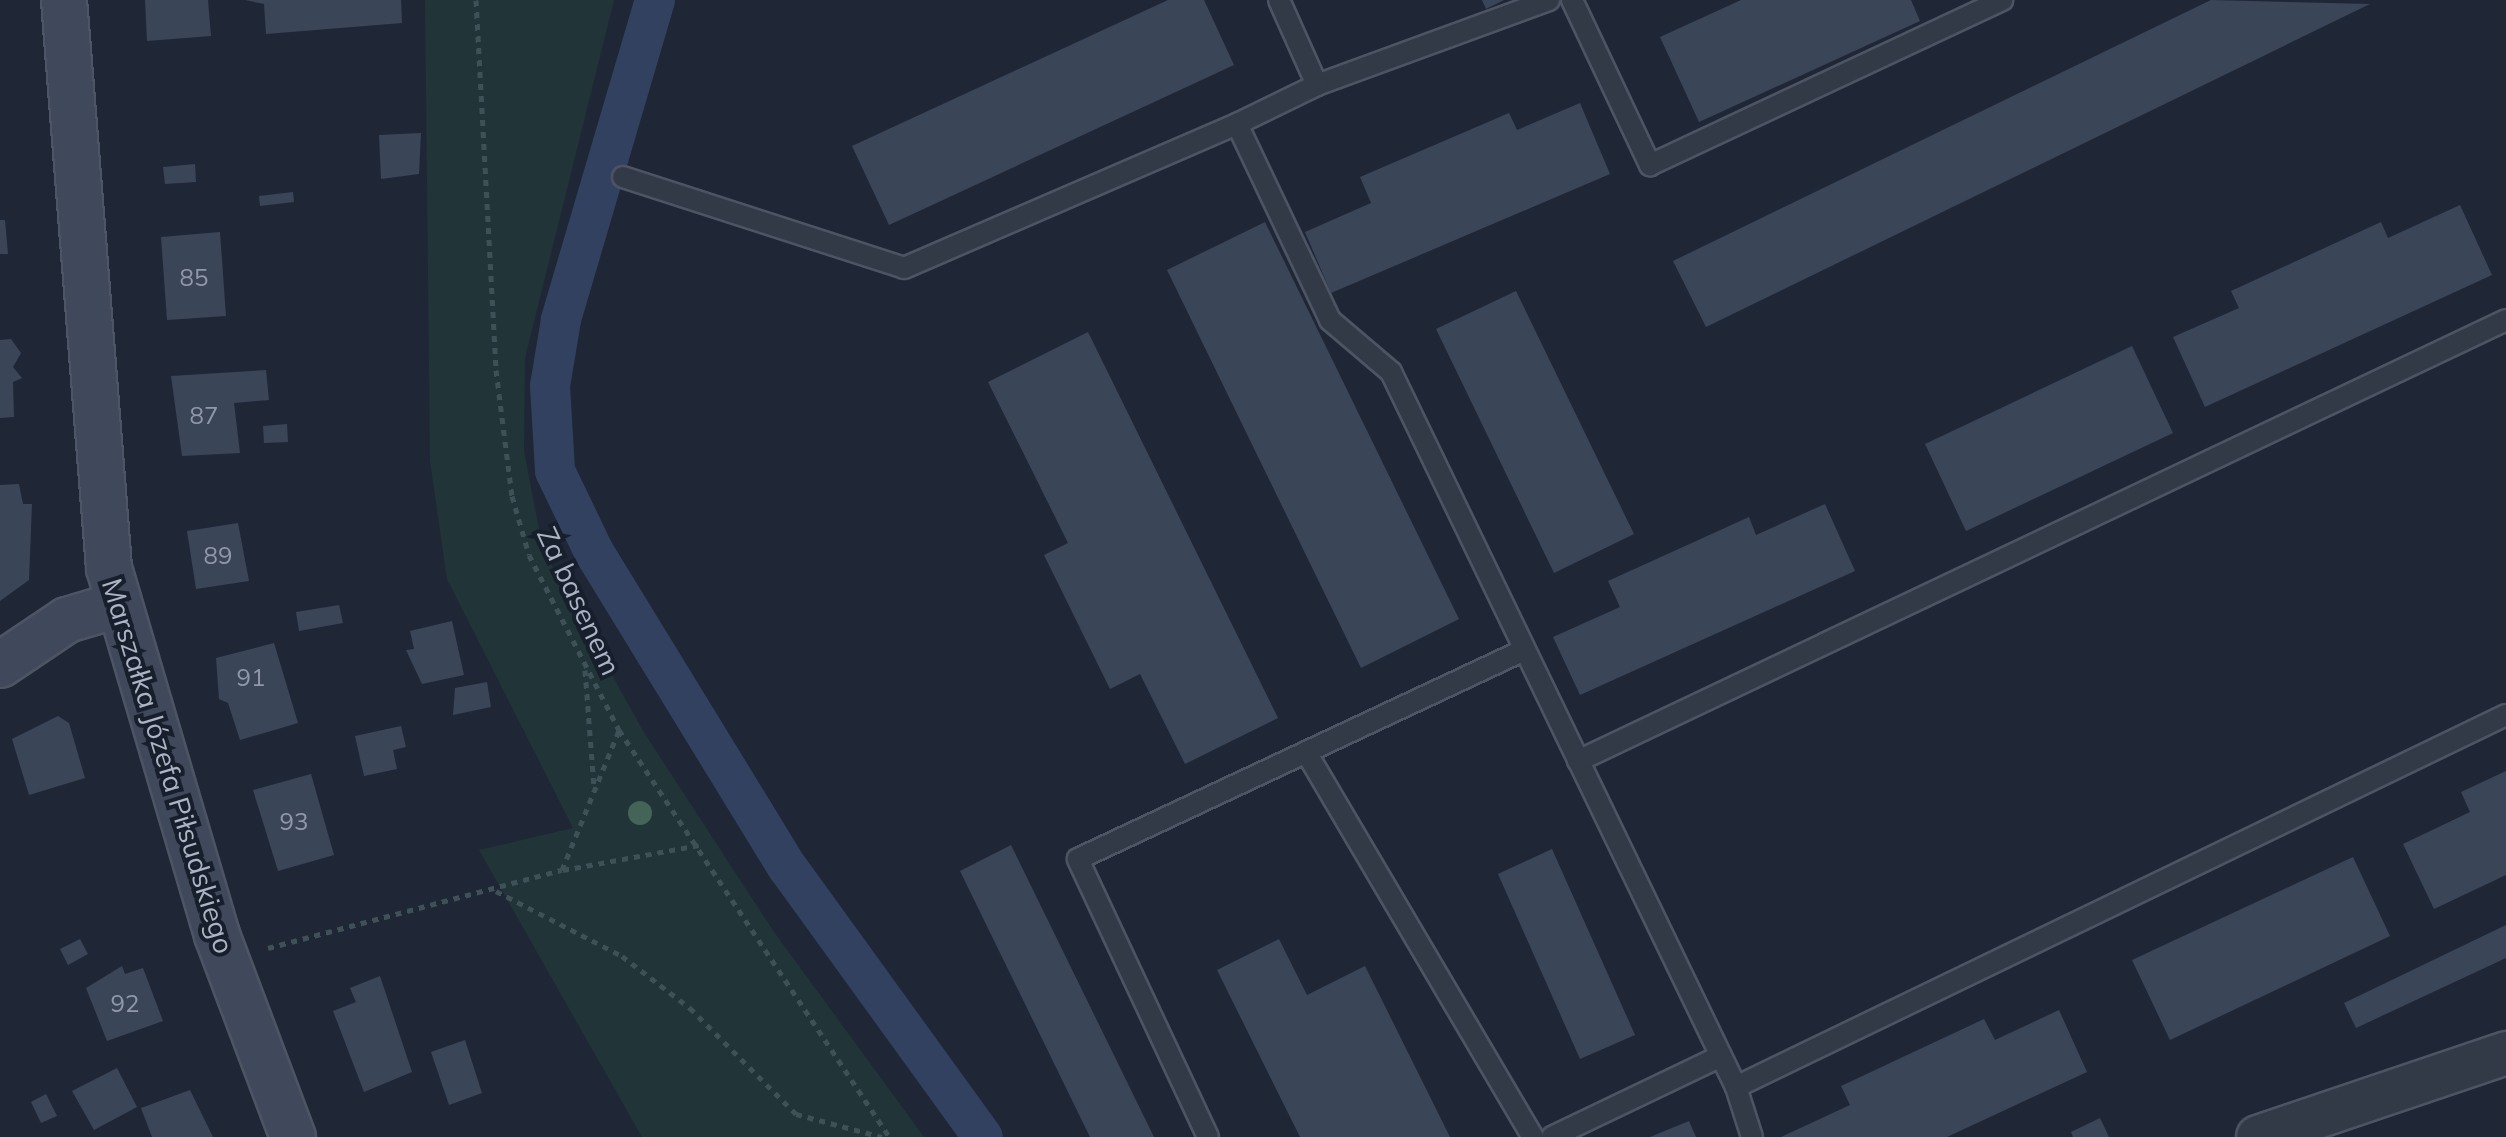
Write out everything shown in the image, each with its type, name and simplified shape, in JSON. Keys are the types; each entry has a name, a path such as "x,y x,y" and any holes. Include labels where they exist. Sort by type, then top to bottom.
{"main road":[{"name":"Marszałka Józefa Piłsudskiego","path":"64,0 103,524 117,605 217,935 293,1137"},
{"path":"0,665 67,620 117,605"}],"street":[{"path":"2258,1137 2506,1053"}],"lane":[{"path":"1279,0 1317,85"},
{"path":"623,177 904,268 1237,124 1317,85 1549,0"},
{"path":"1572,0 1650,165 2002,0"},
{"path":"1237,124 1330,320 1391,372 1736,1087 1752,1137"},
{"path":"1578,761 2506,320"},
{"path":"1208,1137 1078,859 1524,650"},
{"path":"1736,1087 2506,715"},
{"path":"1306,752 1533,1137"},
{"path":"1552,1137 1721,1056"}],"path":[{"name":"Za basenem","path":"476,0 485,222 512,496 529,555 619,730 700,845 889,1137"},
{"path":"585,666 594,788"},
{"path":"562,870 619,730"},
{"path":"268,948 496,891 562,870 700,845"},
{"path":"496,891 622,956 690,1008 796,1114 882,1137"}],"green space":[{"path":"425,0 614,0 525,358 524,451 543,550 643,731 774,932 924,1137 642,1137 479,850 573,828 447,579 430,461"}],"building":[{"path":"145,0 208,0 211,36 147,41"},
{"path":"245,0 401,0 402,23 266,34 264,4"},
{"path":"1168,0 1204,0 1234,65 889,225 852,146"},
{"path":"1482,0 1504,0 1486,9"},
{"path":"1741,0 1911,0 1920,21 1699,122 1660,37"},
{"path":"2211,0 2370,4 1706,327 1673,261"},
{"path":"1580,103 1610,174 1331,293 1305,232 1371,203 1360,177 1509,113 1517,130"},
{"path":"421,133 419,174 381,179 379,135"},
{"path":"195,164 196,182 165,184 163,167"},
{"path":"293,192 294,202 260,206 259,196"},
{"path":"2460,205 2492,275 2205,407 2173,337 2239,308 2231,291 2381,222 2388,238"},
{"path":"0,220 5,220 8,254 0,254"},
{"path":"1265,222 1459,619 1361,668 1167,270"},
{"path":"220,232 226,316 167,320 161,237"},
{"path":"1516,291 1634,534 1554,573 1436,329"},
{"path":"1088,332 1278,718 1185,764 1140,674 1110,689 1044,555 1068,543 988,382"},
{"path":"11,339 21,353 13,367 22,378 13,382 14,417 0,418 0,340"},
{"path":"2132,346 2173,433 1966,531 1925,444"},
{"path":"266,370 269,400 234,403 240,453 182,456 171,376"},
{"path":"287,424 288,442 264,443 263,426"},
{"path":"19,484 23,504 32,504 29,580 0,601 0,485"},
{"path":"1825,504 1855,571 1580,695 1553,637 1620,607 1608,581 1749,517 1756,535"},
{"path":"238,523 249,581 196,589 187,531"},
{"path":"339,605 343,623 299,631 296,612"},
{"path":"452,621 464,675 422,684 406,650 414,649 410,631"},
{"path":"274,643 298,723 240,740 228,703 219,699 216,658"},
{"path":"487,682 491,707 453,715 455,688"},
{"path":"58,716 69,723 85,778 29,795 12,739"},
{"path":"401,726 406,747 393,750 397,769 364,776 355,736"},
{"path":"2506,771 2506,875 2434,909 2403,844 2470,812 2461,792"},
{"path":"311,774 334,855 278,871 253,790"},
{"path":"1011,845 1154,1137 1090,1137 960,871"},
{"path":"1552,849 1635,1035 1580,1059 1498,874"},
{"path":"2353,857 2390,936 2170,1040 2132,960"},
{"path":"2506,925 2506,958 2356,1028 2344,1003"},
{"path":"80,939 88,954 68,965 60,949"},
{"path":"1279,939 1307,995 1365,966 1450,1137 1300,1137 1217,970"},
{"path":"122,966 125,974 143,968 163,1021 107,1041 86,988"},
{"path":"380,976 412,1072 364,1092 333,1011 356,1002 350,988"},
{"path":"2059,1010 2087,1072 1947,1137 1781,1137 1850,1105 1841,1086 1984,1019 1995,1040"},
{"path":"465,1040 482,1093 449,1105 431,1052"},
{"path":"117,1068 137,1107 94,1130 72,1091"},
{"path":"190,1090 213,1137 152,1137 141,1108"},
{"path":"46,1094 57,1116 41,1123 31,1102"},
{"path":"2100,1118 2109,1137 2073,1137 2071,1132"},
{"path":"1689,1121 1696,1137 1650,1137"}],"waterway":[{"path":"655,0 561,320 550,386 555,471 594,552 788,868 983,1137"}]}
